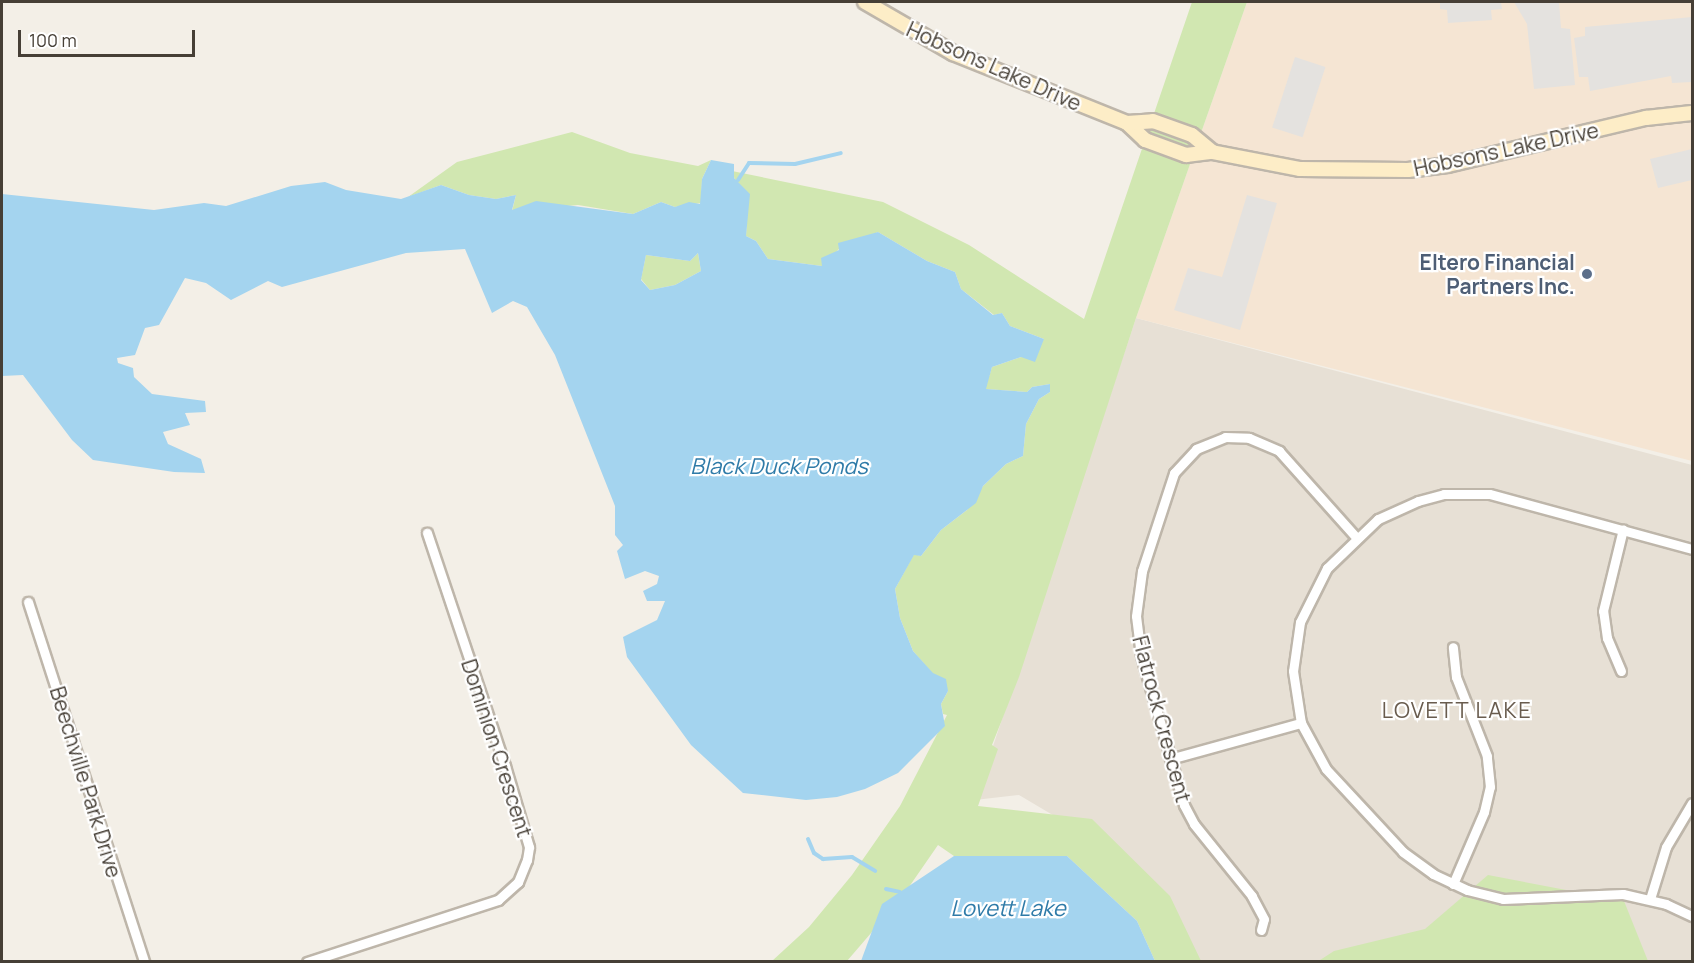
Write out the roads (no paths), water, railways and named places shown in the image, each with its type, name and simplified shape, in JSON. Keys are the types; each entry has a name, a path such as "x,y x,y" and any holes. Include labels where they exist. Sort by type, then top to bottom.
{"street":[{"name":"Hobsons Lake Drive","path":"865,2 953,53 1127,123 1145,140 1186,155 1212,152 1299,169 1397,171 1448,165 1646,118 1692,113"},
{"name":"Hobsons Lake Drive","path":"1127,123 1153,121 1192,135 1212,152"},
{"name":"Flatrock Crescent","path":"1261,930 1264,919 1252,896 1194,824 1170,759 1141,656 1136,615 1145,558 1170,480 1184,460 1203,445 1225,437 1265,443 1285,456 1356,537"},
{"path":"1692,549 1515,499 1469,492 1444,494 1399,508 1356,537 1327,568 1300,622 1293,671 1301,723 1318,758 1352,801 1412,860 1452,884 1503,899 1612,894 1650,899 1692,916"},
{"path":"1621,671 1607,638 1602,611 1623,529"},
{"name":"Dominion Crescent","path":"307,962 498,900 518,882 527,860 529,847 506,766 427,533"},
{"name":"Beechville Park Drive","path":"28,602 144,962"},
{"path":"1452,884 1484,812 1490,787 1487,756 1456,677 1453,647"},
{"path":"1170,759 1301,723"},
{"path":"1650,899 1666,847 1692,803"}],"water":[{"name":"Black Duck Ponds","path":"711,160 734,164 734,178 750,194 746,236 756,241 768,259 822,266 821,258 839,250 838,243 878,232 927,261 955,272 961,289 993,315 1002,313 1010,326 1044,339 1035,362 1021,357 992,367 986,389 1027,392 1032,387 1050,384 1050,392 1039,399 1026,424 1023,456 1006,464 983,486 976,503 941,530 921,556 914,555 895,589 900,618 913,651 933,673 946,679 948,691 941,704 945,726 898,773 865,789 837,797 806,800 743,793 691,745 627,657 623,637 657,620 665,601 647,601 643,591 657,584 659,576 645,571 625,579 617,551 623,545 615,535 615,506 555,355 527,307 513,301 492,313 465,249 406,253 282,287 268,281 231,300 206,283 185,278 159,325 145,328 135,355 117,358 118,363 133,368 134,377 152,394 205,401 206,412 185,413 190,425 163,432 168,444 201,459 205,473 174,472 93,460 72,440 23,375 2,376 2,194 154,210 204,203 226,206 291,186 325,182 346,190 401,199 441,185 469,195 496,199 516,195 512,210 536,201 633,214 661,202 675,207 689,202 700,204 702,179","holes":["698,253 701,271 675,285 650,290 641,280 646,255 690,261"]},
{"name":"Lovett Lake","path":"954,856 1067,856 1137,921 1155,961 861,961 882,904"}],"waterway":[{"path":"738,180 749,163 795,164 841,153"},
{"path":"808,839 814,853 823,859 852,857 875,871"},
{"path":"886,889 900,892"}],"place":[{"name":"Eltero Financial Partners Inc.","path":"1587,274"}],"district":[{"name":"LOVETT LAKE","path":"1457,711"}]}
